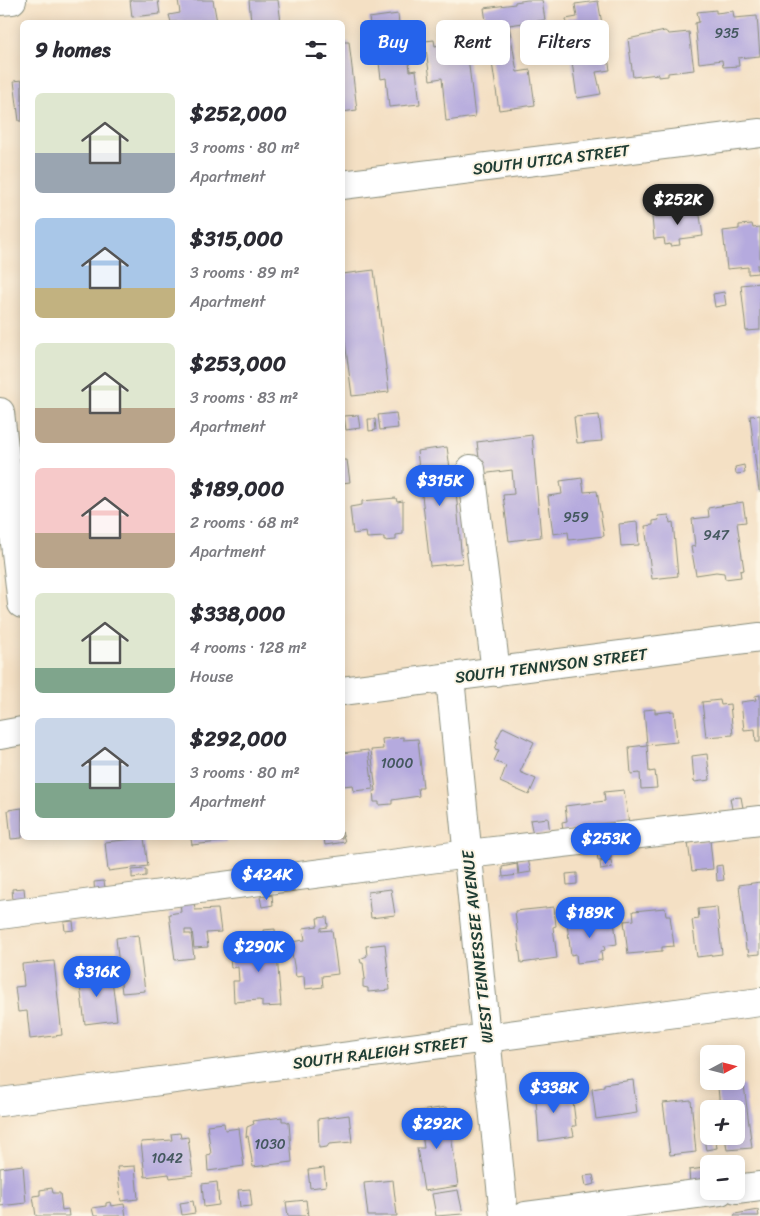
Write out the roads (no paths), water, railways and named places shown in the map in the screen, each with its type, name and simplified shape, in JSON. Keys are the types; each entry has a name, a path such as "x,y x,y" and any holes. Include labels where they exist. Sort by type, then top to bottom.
{"street":[{"path":"0,1 12,0"},
{"name":"SOUTH UTICA STREET","path":"345,185 760,133"},
{"path":"0,412 19,543 20,563"},
{"path":"471,469 496,672"},
{"name":"SOUTH TENNYSON STREET","path":"345,691 760,637"},
{"name":"WEST TENNESSEE AVENUE","path":"450,678 504,1216"},
{"path":"0,735 20,731"},
{"path":"0,915 468,854 760,820"},
{"name":"SOUTH RALEIGH STREET","path":"0,1102 760,1002"},
{"path":"745,1188 760,1186"},
{"path":"526,1216 700,1194"}]}
